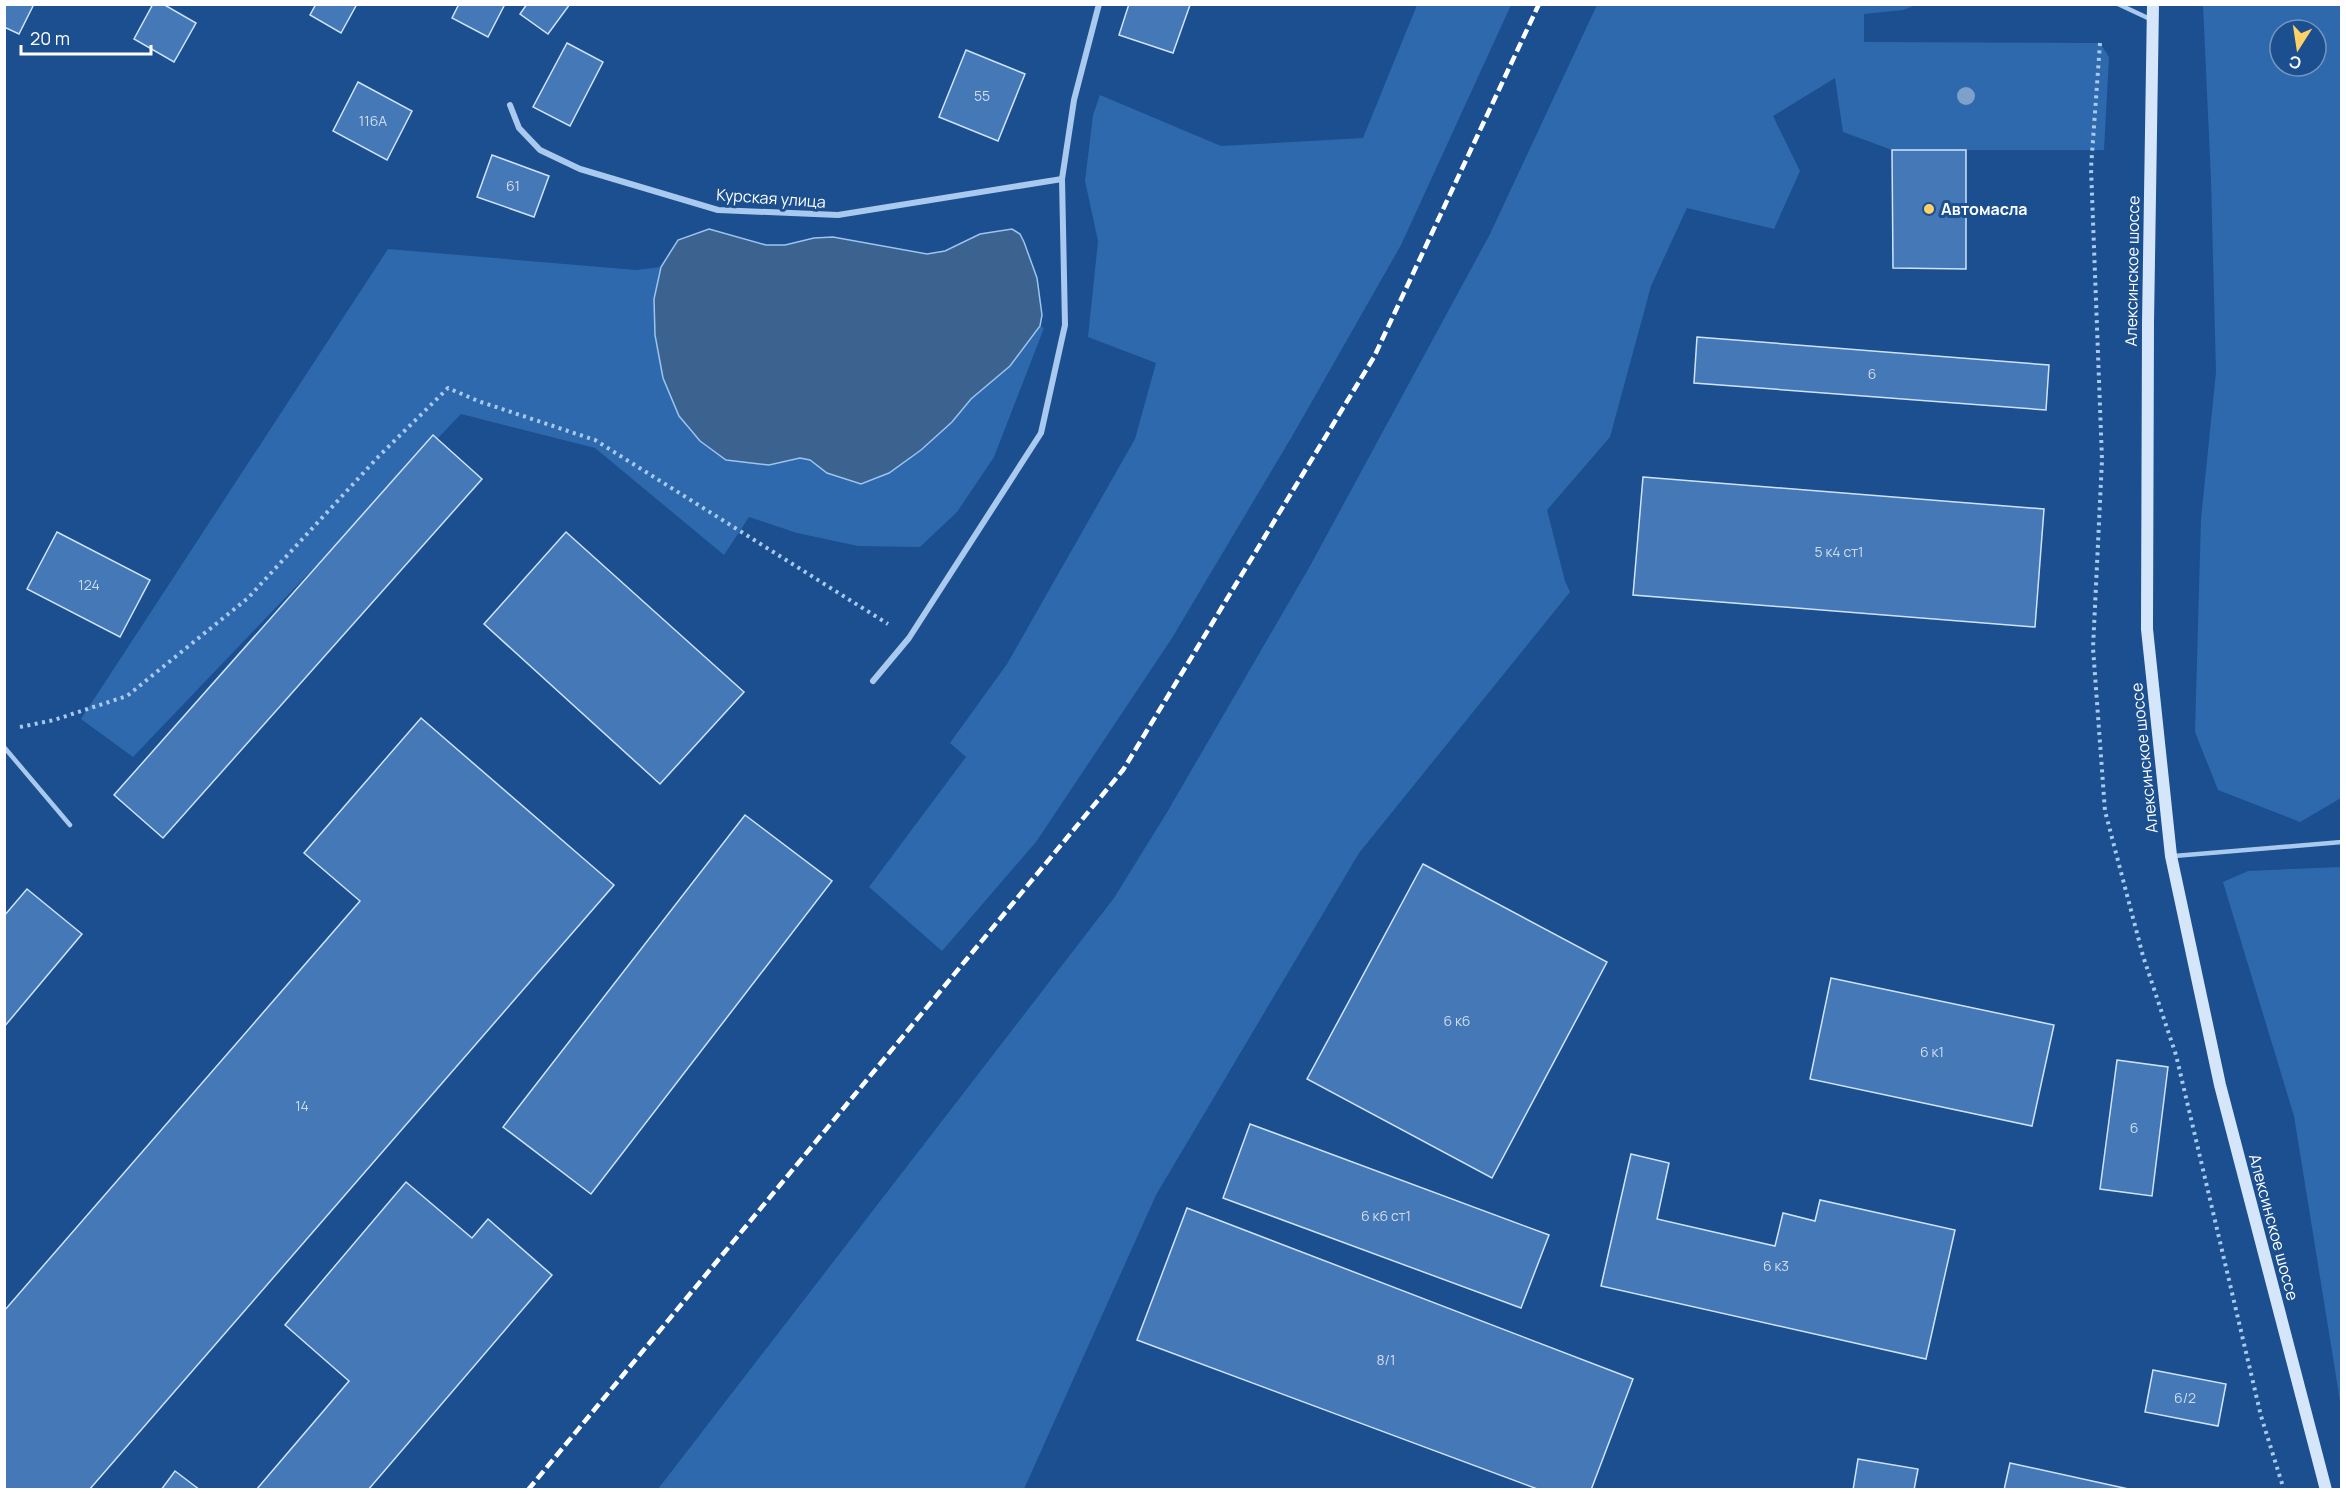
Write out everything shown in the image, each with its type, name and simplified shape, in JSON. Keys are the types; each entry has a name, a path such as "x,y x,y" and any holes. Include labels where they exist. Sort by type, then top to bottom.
{"main road":[{"name":"Алексинское шоссе","path":"2153,4 2148,323 2147,629 2171,856 2220,1085 2326,1490"}],"street":[{"path":"873,681 909,638 1041,434 1065,324 1062,178 1074,100 1099,4"},
{"name":"Курская улица","path":"510,105 519,128 540,150 580,170 718,210 838,215 1062,178"}],"lane":[{"path":"2118,4 2153,20"},
{"path":"4,747 70,825"},
{"path":"2171,856 2342,842"}],"path":[{"path":"14,728 54,720 127,696 248,598 379,456 448,387 478,400 595,440 909,638"}],"shaded area":[{"path":"1417,5 1511,5 1401,245 1294,433 1172,638 1036,842 942,951 869,887 966,757 950,743 1007,664 1135,439 1156,363 1088,337 1098,241 1085,181 1093,115 1100,95 1221,146 1363,138"},
{"path":"1597,5 1916,5 1903,10 1864,14 1864,42 2100,43 2109,57 2104,150 1892,150 1843,132 1835,78 1773,116 1800,171 1774,229 1687,208 1651,286 1610,437 1547,510 1565,581 1570,592 1359,853 1156,1195 1024,1489 658,1489 1114,898 1166,814 1310,566 1490,234"},
{"path":"2203,5 2341,5 2341,798 2300,822 2218,790 2195,732 2201,519 2216,372"},
{"path":"709,229 766,245 785,245 814,238 833,237 927,254 945,251 980,234 1012,229 1020,234 1037,278 1042,315 1040,326 1010,366 971,399 952,422 921,450 889,473 861,484 827,473 810,460 800,458 769,465 726,460 700,441 679,416 663,378 655,335 654,299 661,267 678,240"},
{"path":"388,249 636,270 661,267 654,300 655,335 663,378 679,416 691,432 717,454 769,465 800,458 809,460 827,473 861,484 889,473 921,450 952,422 971,399 1010,366 1040,326 1044,328 994,457 957,512 920,547 858,546 797,533 749,517 724,555 595,448 461,414 133,757 81,719"},
{"path":"2342,867 2341,1407 2294,1116 2223,882 2248,871"}],"building":[{"path":"4,4 34,4 19,34 4,27"},
{"path":"153,4 163,4 196,23 174,62 134,39"},
{"path":"316,4 357,4 341,33 310,15"},
{"path":"459,4 505,4 488,37 452,18"},
{"path":"527,4 570,4 548,34 520,14"},
{"path":"1129,4 1190,5 1173,53 1119,35"},
{"path":"567,43 603,62 570,126 533,107"},
{"path":"966,50 1025,74 998,141 939,117"},
{"path":"358,82 412,111 387,160 333,131"},
{"name":"Автомасла","path":"1892,150 1966,150 1966,269 1893,268"},
{"path":"492,155 549,176 534,217 477,197"},
{"path":"1697,337 2049,365 2046,410 1694,383"},
{"path":"433,435 482,479 163,838 114,795"},
{"path":"1643,477 2044,509 2035,627 1633,595"},
{"path":"57,532 150,580 120,637 27,589"},
{"path":"566,532 744,692 660,784 484,624"},
{"path":"421,718 614,885 89,1490 4,1490 4,1311 360,901 304,853"},
{"path":"745,815 832,881 591,1194 503,1127"},
{"path":"1423,864 1607,962 1492,1178 1307,1079"},
{"path":"27,889 82,934 4,1027 4,916"},
{"path":"1831,978 2054,1025 2032,1126 1810,1079"},
{"path":"2117,1060 2168,1067 2152,1196 2100,1189"},
{"path":"1250,1124 1549,1235 1521,1308 1223,1198"},
{"path":"1631,1154 1669,1163 1657,1219 1775,1246 1783,1213 1815,1221 1820,1200 1955,1230 1926,1359 1601,1286"},
{"path":"406,1182 472,1238 488,1219 552,1275 368,1490 256,1490 349,1381 285,1325"},
{"path":"1187,1208 1633,1379 1591,1490 1540,1490 1137,1340"},
{"path":"2153,1370 2226,1384 2218,1426 2145,1412"},
{"path":"1858,1459 1918,1469 1914,1490 1853,1490"},
{"path":"2010,1463 2133,1490 2004,1490"},
{"path":"175,1471 200,1490 161,1490"}],"railway":[{"path":"528,1490 1123,770 1374,357 1539,4"}],"place":[{"name":"Автомасла","path":"1929,209"}]}
